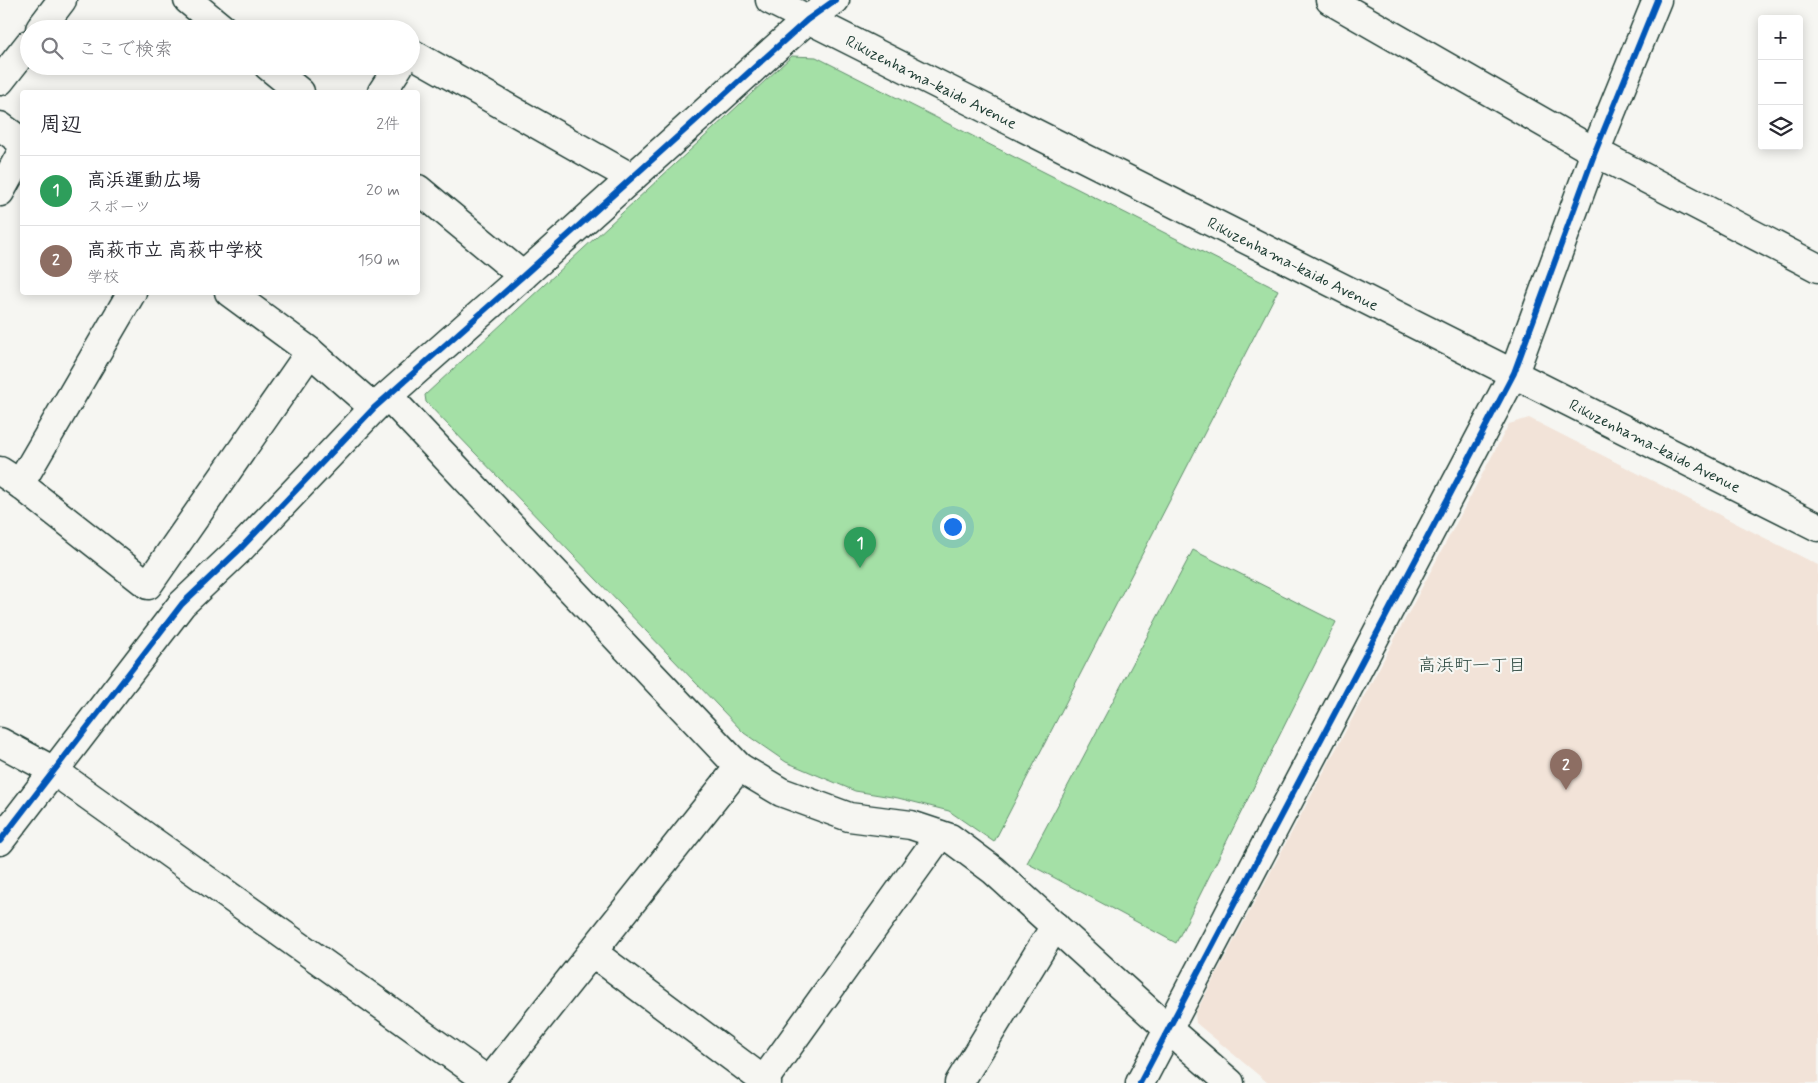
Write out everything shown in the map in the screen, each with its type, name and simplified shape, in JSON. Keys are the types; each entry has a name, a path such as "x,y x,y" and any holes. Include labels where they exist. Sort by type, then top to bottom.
{"main road":[{"path":"47,20 62,0"},
{"path":"188,0 212,20"},
{"name":"Rikuzenhama-kaido Avenue","path":"770,0 1818,527"},
{"path":"0,841 182,604 240,549 381,402 807,20 835,0"},
{"path":"1330,0 1595,152 1818,268"},
{"path":"1140,1083 1514,373 1595,152 1657,0"},
{"path":"0,82 20,56"},
{"path":"420,58 632,178"},
{"path":"279,75 298,90"},
{"path":"383,90 393,75"},
{"path":"0,126 20,141"},
{"path":"0,192 20,156"},
{"path":"420,191 523,276"},
{"path":"130,295 10,478 148,585 310,352"},
{"path":"236,295 310,352 381,402 739,767 781,792 849,817 911,825 950,838 993,870 1230,1083"},
{"path":"0,742 54,771 489,1082 739,767"},
{"path":"592,952 764,1082 940,835"},
{"path":"959,1083 1055,926"}],"shaded area":[{"path":"1529,418 1818,565 1818,1083 1268,1083 1196,1023 1195,1014 1509,424"}],"green space":[{"path":"792,56 816,57 1278,290 994,842 949,811 898,798 855,791 786,762 744,733 426,402 425,395"},
{"path":"1193,550 1336,622 1176,943 1027,863"}],"cycle path":[{"path":"0,841 182,604 240,549 374,408 807,20 835,0"},
{"path":"1140,1083 1514,373 1595,152 1657,0"}],"place":[{"name":"高浜運動広場","path":"860,568"},
{"name":"高萩市立 高萩中学校","path":"1566,790"}],"district":[{"name":"高浜町一丁目","path":"1472,665"}]}
